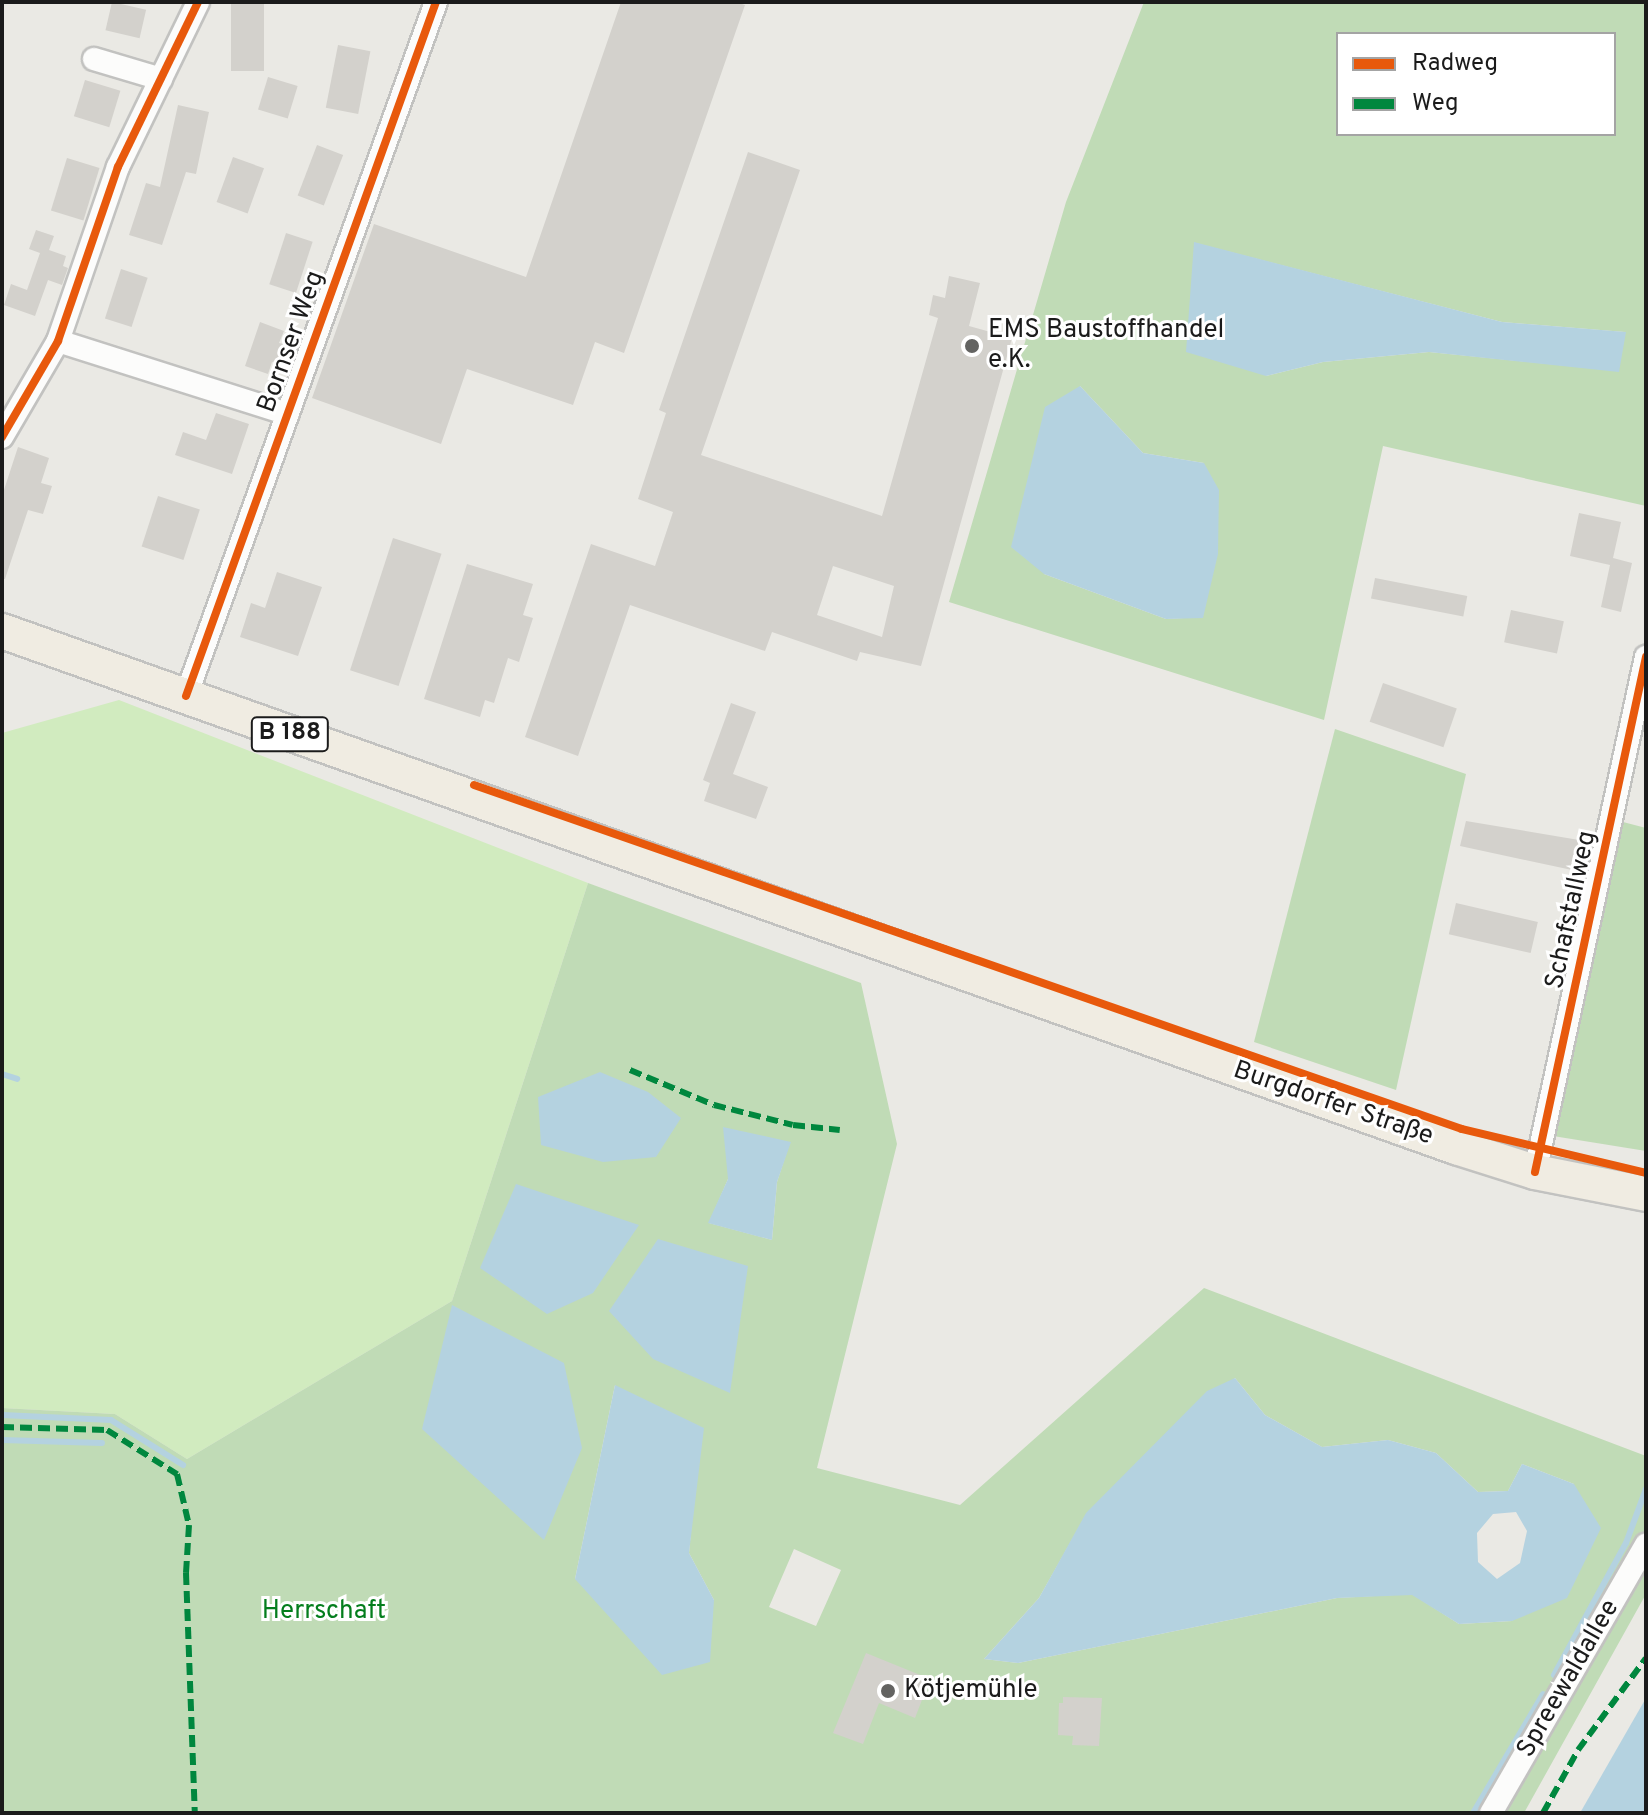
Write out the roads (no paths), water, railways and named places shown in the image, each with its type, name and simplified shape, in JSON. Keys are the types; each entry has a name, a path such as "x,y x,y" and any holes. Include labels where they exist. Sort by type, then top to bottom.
{"main road":[{"name":"Burgdorfer Straße","path":"2,631 1456,1147 1535,1172"},
{"name":"B 188","path":"1535,1172 1646,1194"}],"street":[{"path":"2,437 58,341 118,167 198,2"},
{"name":"Bornser Weg","path":"186,696 436,2"},
{"path":"94,59 161,79"},
{"path":"58,341 288,414"},
{"name":"Schafstallweg","path":"1535,1172 1646,657"},
{"name":"Spreewaldallee","path":"1491,1813 1646,1544"}],"water":[{"path":"1194,242 1502,322 1626,332 1619,372 1429,352 1323,362 1266,376 1186,352"},
{"path":"1080,386 1143,453 1204,463 1219,490 1218,554 1203,618 1166,619 1044,574 1011,547 1045,407"},
{"path":"600,1072 648,1092 681,1118 656,1157 603,1162 541,1145 538,1097"},
{"path":"723,1127 791,1142 777,1182 772,1240 708,1223 728,1179"},
{"path":"516,1184 639,1225 593,1293 547,1314 480,1268"},
{"path":"658,1239 748,1266 730,1393 653,1359 609,1311"},
{"path":"452,1305 564,1363 582,1448 544,1540 422,1429"},
{"path":"1235,1378 1265,1415 1322,1447 1388,1440 1436,1453 1478,1492 1508,1491 1522,1464 1574,1484 1601,1528 1567,1598 1512,1621 1459,1624 1412,1595 1337,1598 1018,1663 984,1659 1039,1598 1086,1513 1207,1391","holes":["1516,1512 1527,1531 1520,1563 1497,1579 1478,1562 1477,1533 1493,1514"]},
{"path":"615,1385 704,1428 689,1553 714,1600 710,1662 662,1675 575,1579"},
{"path":"1646,1698 1646,1813 1580,1813"}],"waterway":[{"path":"2,1074 17,1079"},
{"path":"2,1415 111,1420 183,1465"},
{"path":"2,1440 102,1443"},
{"path":"1554,1675 1626,1543 1646,1489"},
{"path":"1473,1813 1543,1694"}],"place":[{"name":"EMS Baustoffhandel e.K.","path":"972,346"},
{"name":"Kötjemühle","path":"888,1691"}],"park label":[{"name":"Herrschaft","path":"324,1612"}]}
